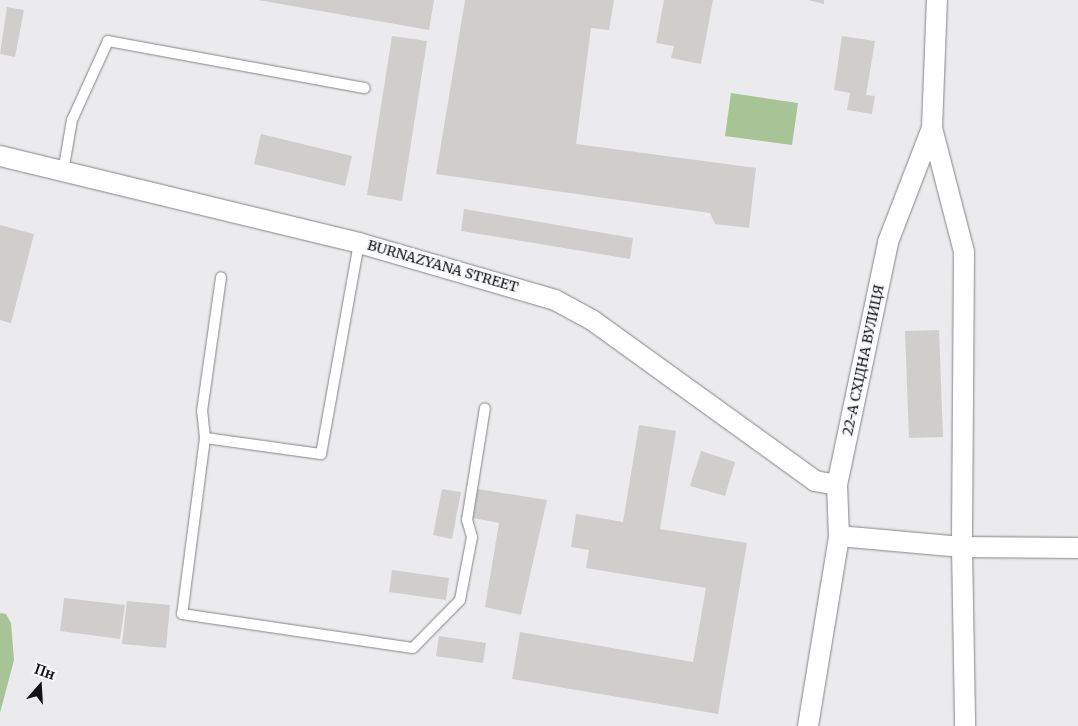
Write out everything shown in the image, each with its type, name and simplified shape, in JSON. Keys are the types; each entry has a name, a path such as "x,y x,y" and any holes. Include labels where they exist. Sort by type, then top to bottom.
{"street":[{"name":"22-А СХІДНА ВУЛИЦЯ","path":"808,726 839,536 837,485 888,242 932,128 937,0"},
{"path":"932,128 964,252 962,546 965,726"},
{"name":"BURNAZYANA STREET","path":"0,156 359,243 555,300 592,320 815,480 837,485"},
{"path":"839,536 962,546 1078,548"}],"lane":[{"path":"63,172 72,120 108,41 364,88"},
{"path":"205,438 321,454 359,243"},
{"path":"221,277 202,412 205,438 182,614 413,648 460,600 472,538 467,520 485,408"}],"green space":[{"path":"731,93 798,103 792,145 725,136"},
{"path":"0,613 6,614 11,623 14,660 0,713"}],"building":[{"path":"258,0 434,0 429,30"},
{"path":"465,0 614,0 609,30 591,28 576,144 756,168 749,228 715,224 710,213 436,174"},
{"path":"664,0 713,0 701,64 671,58 674,46 656,43"},
{"path":"808,0 824,0 824,4"},
{"path":"7,7 24,10 15,57 0,54"},
{"path":"392,36 427,41 402,201 367,195"},
{"path":"842,36 875,41 866,95 875,96 872,114 847,110 850,93 834,90"},
{"path":"261,134 352,156 345,186 254,164"},
{"path":"464,209 633,238 630,259 461,231"},
{"path":"0,225 34,234 11,323 0,320"},
{"path":"939,330 943,437 909,438 905,331"},
{"path":"639,425 676,431 660,529 747,543 718,714 512,679 520,632 693,662 706,588 586,568 589,550 571,547 576,514 623,522"},
{"path":"701,451 735,462 725,496 690,486"},
{"path":"442,489 461,492 452,539 433,535"},
{"path":"477,489 547,500 521,615 485,607 499,523 473,518"},
{"path":"392,570 449,578 446,600 389,592"},
{"path":"64,598 125,605 120,639 60,631"},
{"path":"127,601 170,605 166,648 122,644"},
{"path":"439,636 486,643 483,663 436,656"}]}
